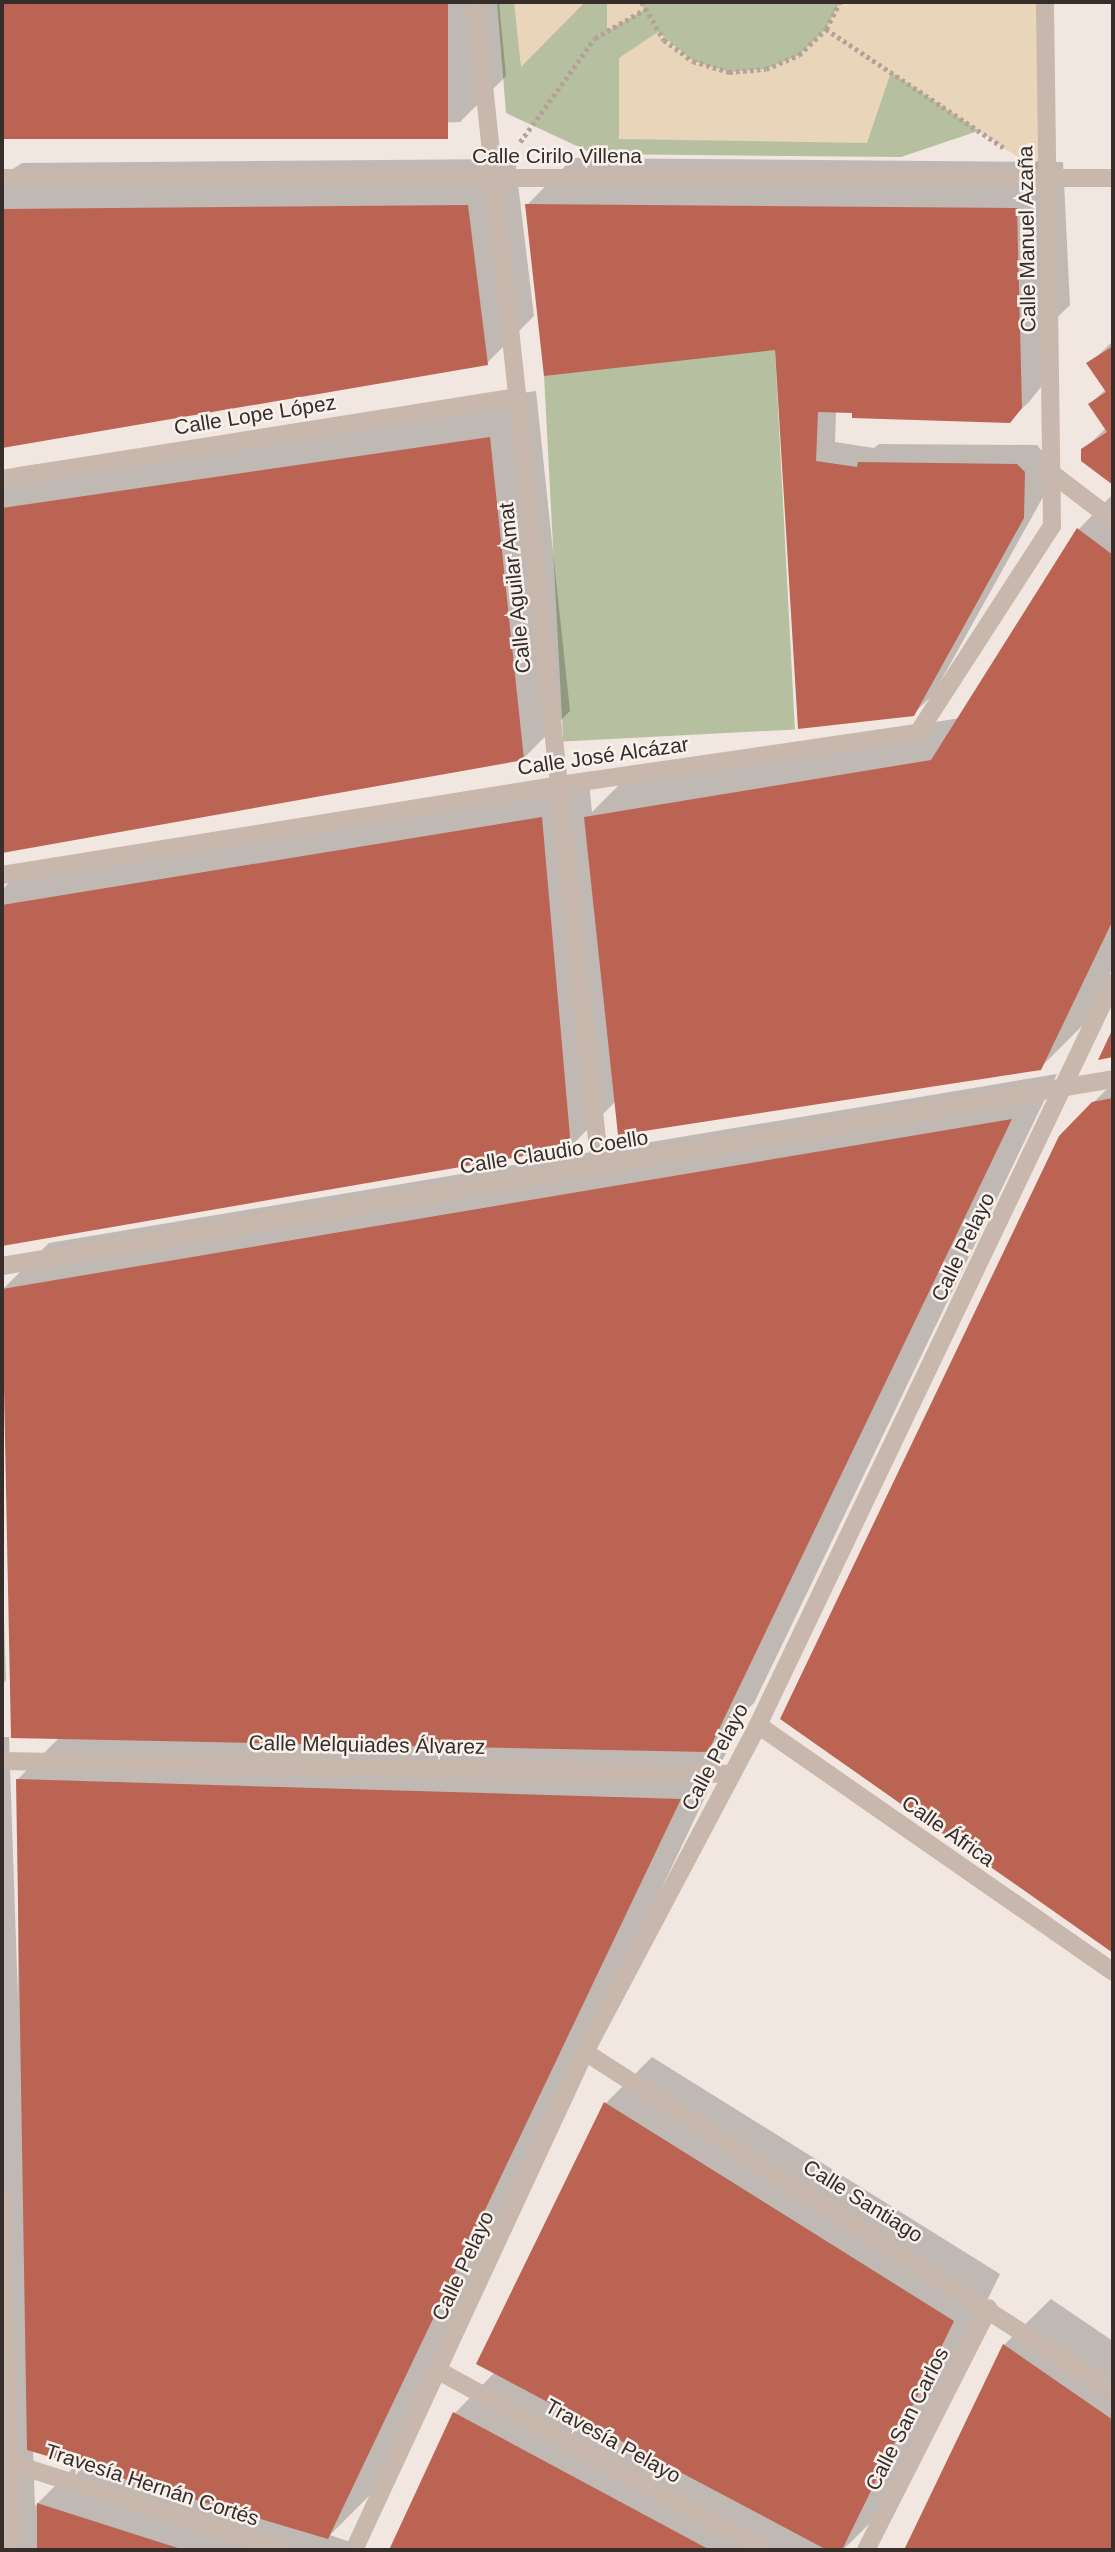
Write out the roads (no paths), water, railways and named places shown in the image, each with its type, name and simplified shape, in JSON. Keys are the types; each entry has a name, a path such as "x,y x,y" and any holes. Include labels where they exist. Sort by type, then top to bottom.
{"street":[{"name":"Calle Aguilar Amat","path":"475,2 600,1168"},
{"name":"Calle Manuel Azaña","path":"1045,2 1054,475"},
{"name":"Calle Cirilo Villena","path":"2,178 1113,178"},
{"name":"Calle Lope López","path":"2,479 516,397"},
{"path":"1054,475 1113,520"},
{"name":"Calle José Alcázar","path":"2,876 560,785 918,733 1052,526 1054,475"},
{"name":"Calle Pelayo","path":"354,2550 586,2052 758,1725 1113,982"},
{"name":"Calle Claudio Coello","path":"2,1265 600,1168 1113,1079"},
{"name":"Calle África","path":"758,1725 1113,1972"},
{"name":"Calle Melquiades Álvarez","path":"2,1761 732,1774"},
{"name":"Calle Santiago","path":"586,2052 989,2308 1113,2391"},
{"path":"2,2193 11,2550"},
{"name":"Calle San Carlos","path":"866,2550 989,2308"},
{"name":"Travesía Pelayo","path":"439,2371 765,2550"},
{"name":"Travesía Hernán Cortés","path":"8,2462 283,2550"}]}
